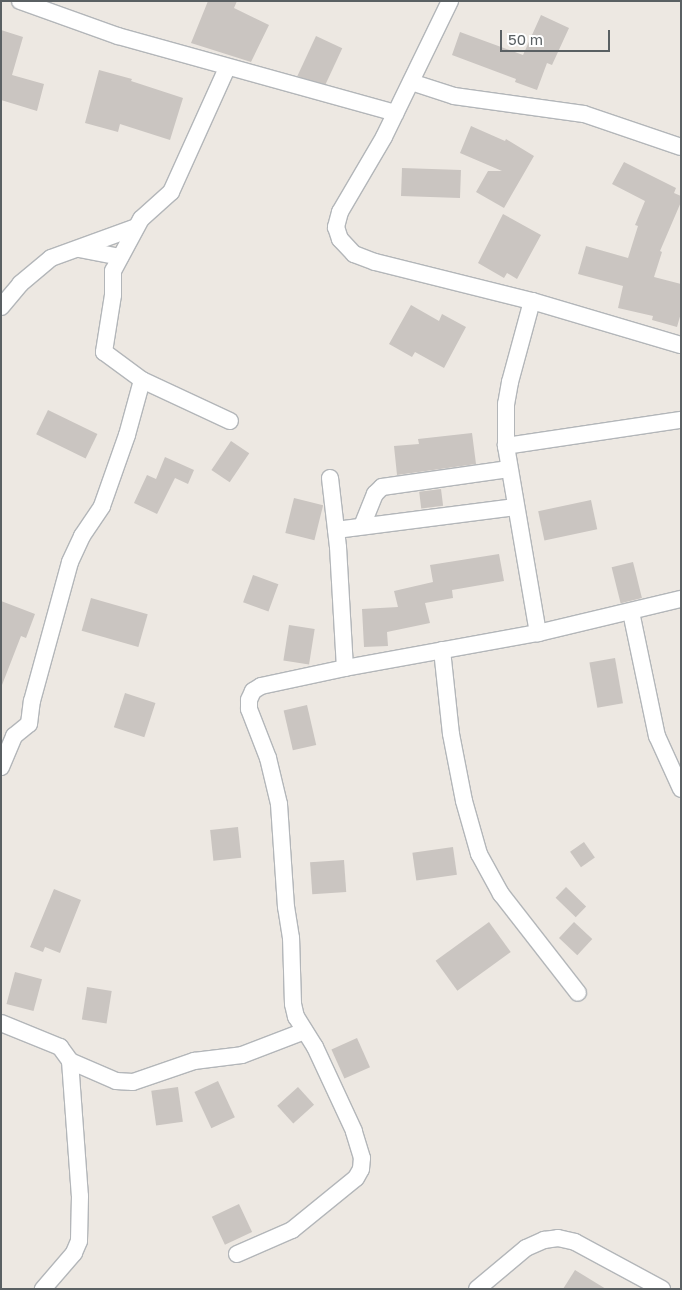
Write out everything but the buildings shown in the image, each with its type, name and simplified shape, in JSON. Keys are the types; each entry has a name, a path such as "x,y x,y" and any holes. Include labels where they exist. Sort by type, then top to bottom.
{"street":[{"path":"20,1 118,36 227,68 396,113"},
{"path":"450,1 374,157 340,212 336,227 340,240 354,254 375,262 532,301 681,344"},
{"path":"227,68 172,192 141,219 113,271 113,295 104,352 142,380 230,421"},
{"path":"411,82 454,96 584,114 681,148"},
{"path":"1,307 20,284 52,258 136,227"},
{"path":"79,249 120,257"},
{"path":"532,301 510,382 506,404 506,446 538,633"},
{"path":"1,767 14,736 29,724 32,701 70,562 82,536 102,506 127,435 142,380"},
{"path":"506,446 681,420"},
{"path":"362,526 375,494 382,487 509,468"},
{"path":"330,478 336,530 345,668"},
{"path":"336,530 516,507"},
{"path":"237,1254 292,1230 356,1178 362,1170 361,1148 354,1130 316,1048 296,1017 293,1004 291,938 286,907 279,804 268,758 249,709 249,700 254,691 261,686 345,668 538,633 681,599"},
{"path":"631,612 657,736 681,789"},
{"path":"442,650 451,734 464,801 479,854 501,894 578,993"},
{"path":"1,1023 60,1047 70,1061 116,1081 133,1082 194,1061 242,1055 304,1031"},
{"path":"43,1289 74,1253 79,1241 80,1196 70,1061"},
{"path":"477,1289 526,1248 544,1240 558,1238 575,1242 662,1289"}]}
